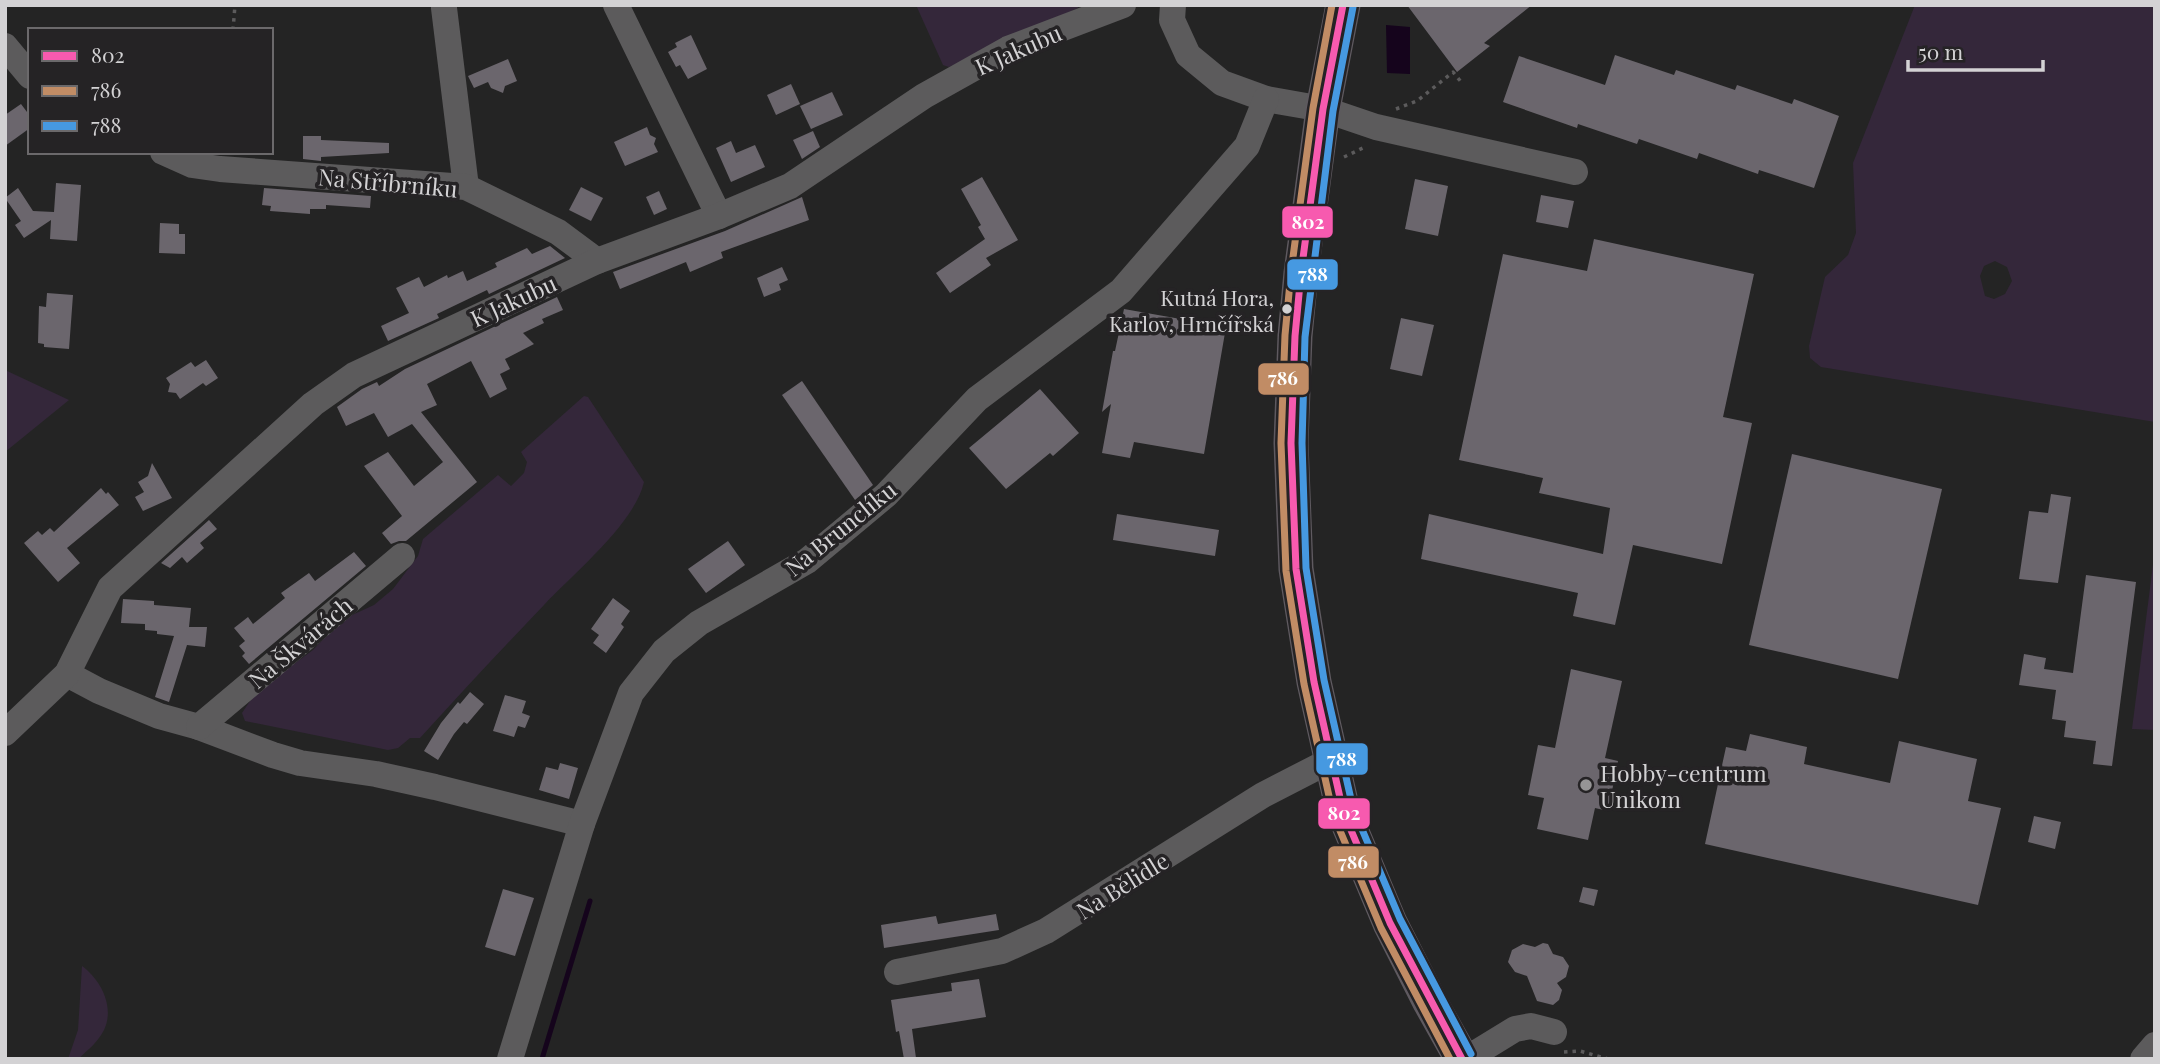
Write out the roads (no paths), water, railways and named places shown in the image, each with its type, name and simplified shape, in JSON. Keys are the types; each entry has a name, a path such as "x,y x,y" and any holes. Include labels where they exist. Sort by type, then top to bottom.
{"main road":[{"path":"1343,5 1323,109 1295,336 1291,443 1296,569 1314,682 1343,811 1390,923 1430,1002 1464,1059"}],"street":[{"path":"616,5 719,216"},
{"name":"K Jakubu","path":"5,733 67,674 110,588 313,404 354,374 597,261 719,216 790,186 924,96 1008,49 1123,5"},
{"path":"1173,5 1172,20 1188,55 1222,83 1266,99 1323,109 1376,127 1575,172"},
{"path":"444,8 466,187"},
{"path":"5,46 28,74"},
{"name":"Na Brunclíku","path":"510,1059 582,824 631,693 664,651 699,623 807,561 886,495 977,399 1121,291 1247,146 1266,99"},
{"name":"Na Stříbrníku","path":"168,154 192,164 220,169 466,187 558,232 597,261"},
{"name":"Na Škvárách","path":"198,727 402,556"},
{"path":"67,674 99,691 159,716 300,763 424,784 582,824"},
{"name":"Na Bělidle","path":"897,972 1002,951 1046,931 1263,795 1331,760"},
{"path":"1464,1059 1515,1029 1531,1026 1554,1032"},
{"path":"2143,1059 2155,1045"}],"waterway":[{"path":"542,1059 590,901"}],"place":[{"name":"Kutná Hora, Karlov, Hrnčířská","path":"1287,309"},
{"name":"Hobby-centrum Unikom","path":"1586,785"}]}
